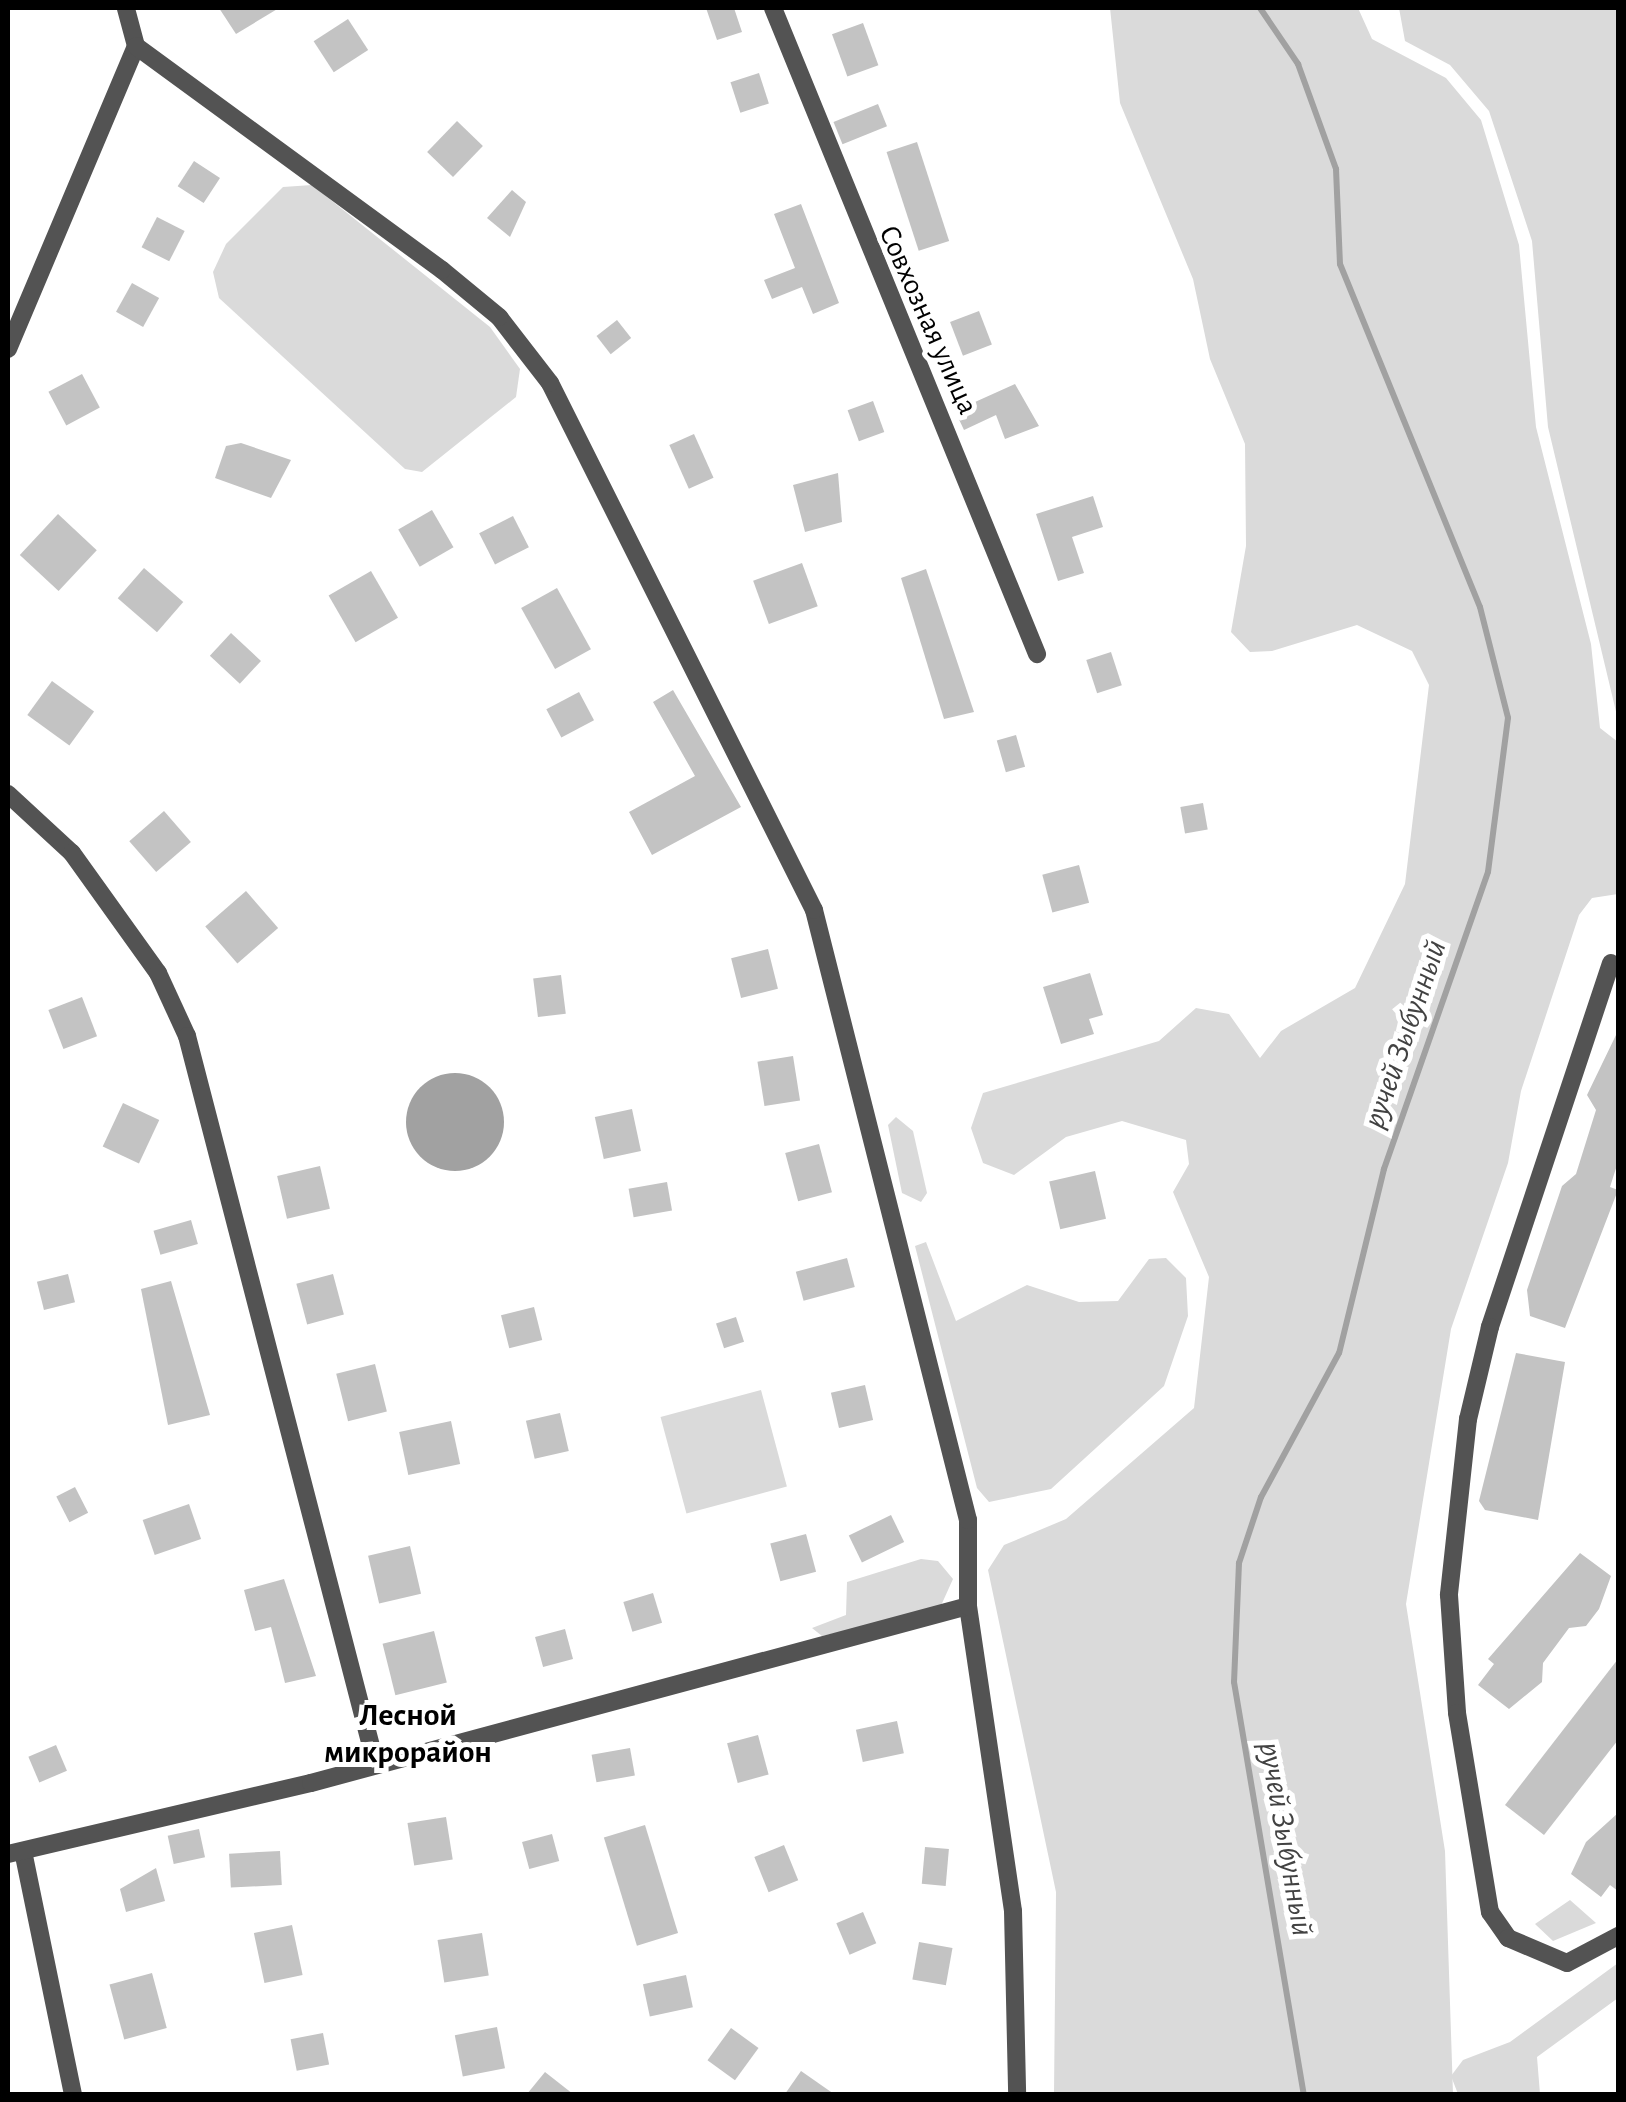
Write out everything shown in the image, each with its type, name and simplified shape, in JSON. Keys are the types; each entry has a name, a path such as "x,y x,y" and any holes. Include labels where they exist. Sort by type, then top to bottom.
{"street":[{"path":"8,349 136,46 126,8"},
{"name":"Совхозная улица","path":"773,8 1037,654"},
{"path":"136,46 442,270 499,317 550,383 814,910 968,1520 968,1606 1013,1911 1017,2094"},
{"path":"8,794 72,854 158,973 187,1036 376,1765"},
{"path":"1611,963 1490,1327 1463,1451 1449,1595 1457,1713 1490,1912 1508,1938 1566,1963 1618,1936"},
{"path":"73,2094 15,1852 376,1765 968,1606"}],"shaded area":[{"path":"1110,8 1358,8 1372,39 1446,78 1481,120 1519,245 1536,427 1591,644 1600,728 1618,742 1618,894 1592,898 1579,915 1521,1091 1508,1163 1451,1329 1406,1604 1445,1851 1453,2094 1054,2094 1056,1892 988,1570 1004,1545 1066,1519 1194,1408 1209,1277 1173,1192 1189,1164 1186,1140 1122,1121 1066,1137 1014,1175 983,1163 971,1128 983,1093 1159,1041 1196,1008 1229,1014 1260,1058 1281,1031 1355,988 1405,884 1429,685 1412,651 1357,625 1272,651 1250,652 1231,632 1246,546 1245,444 1210,359 1193,279 1120,103"},
{"path":"1399,8 1618,8 1618,720 1548,427 1532,241 1489,111 1450,65 1405,41"},
{"path":"312,185 490,327 520,369 516,397 422,472 405,469 219,298 213,272 226,244 283,187"},
{"path":"455,1073 474,1077 490,1087 500,1103 504,1122 500,1141 490,1157 474,1167 455,1171 436,1167 420,1157 410,1141 406,1122 410,1103 420,1087 436,1077"},
{"path":"896,1117 913,1131 927,1193 921,1202 902,1193 888,1125"},
{"path":"926,1242 956,1321 1027,1285 1079,1302 1118,1301 1149,1259 1166,1258 1186,1278 1188,1316 1164,1386 1051,1489 989,1502 977,1488 915,1246"},
{"path":"761,1390 787,1487 686,1514 661,1417"},
{"path":"921,1559 938,1561 953,1579 939,1610 822,1636 812,1628 846,1615 847,1582"},
{"path":"1570,1900 1596,1923 1553,1941 1535,1924"},
{"path":"1618,1963 1618,1998 1537,2057 1540,2094 1458,2094 1451,2076 1463,2060 1510,2042"}],"building":[{"path":"219,8 279,8 236,34"},
{"path":"706,8 734,8 742,32 717,40"},
{"path":"348,19 368,50 334,72 314,41"},
{"path":"863,23 878,65 847,77 832,34"},
{"path":"759,73 769,103 740,113 730,82"},
{"path":"878,104 887,126 842,144 833,122"},
{"path":"457,121 483,146 453,177 427,152"},
{"path":"917,142 949,241 919,251 887,152"},
{"path":"194,161 220,178 204,203 178,186"},
{"path":"512,190 526,202 510,237 487,218"},
{"path":"801,204 839,303 813,314 802,287 772,299 764,280 795,268 774,214"},
{"path":"157,217 185,231 169,261 142,247"},
{"path":"132,283 159,298 143,327 116,312"},
{"path":"979,311 992,345 963,356 950,322"},
{"path":"617,320 631,338 611,354 597,336"},
{"path":"82,374 100,408 66,425 48,392"},
{"path":"1015,384 1039,426 1005,439 996,415 964,430 955,411"},
{"path":"873,401 884,432 859,441 848,410"},
{"path":"694,434 714,478 689,489 669,445"},
{"path":"241,443 291,460 271,498 215,478 226,446"},
{"path":"838,473 842,522 805,532 793,485"},
{"path":"1093,496 1103,527 1072,537 1084,573 1058,581 1036,514"},
{"path":"432,510 454,547 420,567 398,530"},
{"path":"58,514 97,550 59,591 20,555"},
{"path":"513,516 529,547 495,564 479,533"},
{"path":"802,563 818,606 769,624 753,581"},
{"path":"144,568 183,602 157,632 118,598"},
{"path":"926,569 974,712 944,719 901,578"},
{"path":"371,571 398,618 356,642 329,596"},
{"path":"557,588 591,649 555,669 521,608"},
{"path":"231,633 261,661 240,684 210,656"},
{"path":"1111,652 1122,685 1097,693 1086,660"},
{"path":"52,681 94,712 69,746 27,715"},
{"path":"673,690 741,807 652,855 629,812 695,776 653,702"},
{"path":"579,692 594,720 561,738 546,709"},
{"path":"1016,735 1025,767 1006,772 997,741"},
{"path":"1203,803 1208,830 1185,834 1180,807"},
{"path":"164,811 191,842 156,872 129,841"},
{"path":"1079,865 1089,903 1052,913 1042,875"},
{"path":"246,891 278,928 237,963 205,926"},
{"path":"768,949 778,989 741,998 731,958"},
{"path":"1090,973 1103,1015 1089,1019 1094,1034 1061,1044 1043,987"},
{"path":"561,975 566,1014 538,1017 533,978"},
{"path":"82,997 97,1036 63,1049 48,1010"},
{"path":"1616,1035 1618,1162 1610,1187 1618,1190 1565,1328 1530,1316 1527,1290 1562,1186 1576,1174 1596,1110 1587,1095"},
{"path":"793,1056 800,1100 764,1106 757,1062"},
{"path":"123,1103 159,1120 139,1163 103,1147"},
{"path":"632,1109 641,1151 604,1159 595,1117"},
{"path":"819,1144 832,1192 798,1201 785,1153"},
{"path":"320,1166 330,1209 287,1219 277,1176"},
{"path":"1095,1171 1106,1219 1060,1229 1049,1182"},
{"path":"667,1182 672,1211 634,1217 629,1189"},
{"path":"191,1220 198,1244 160,1255 154,1231"},
{"path":"847,1258 855,1287 804,1301 796,1272"},
{"path":"68,1274 75,1302 44,1310 37,1282"},
{"path":"333,1274 344,1315 307,1324 296,1284"},
{"path":"171,1281 210,1415 168,1425 141,1289"},
{"path":"534,1307 542,1340 509,1348 501,1315"},
{"path":"736,1317 744,1342 724,1348 716,1323"},
{"path":"1516,1353 1565,1362 1538,1520 1485,1510 1479,1501"},
{"path":"375,1364 387,1412 348,1421 336,1374"},
{"path":"865,1385 873,1420 839,1428 831,1393"},
{"path":"560,1413 569,1451 535,1459 526,1421"},
{"path":"451,1421 460,1464 408,1475 399,1432"},
{"path":"75,1487 88,1513 69,1522 56,1497"},
{"path":"189,1504 201,1539 155,1555 143,1520"},
{"path":"891,1515 904,1542 862,1563 849,1536"},
{"path":"806,1534 816,1572 780,1581 770,1544"},
{"path":"410,1546 421,1594 379,1603 368,1556"},
{"path":"1580,1553 1611,1576 1599,1609 1586,1626 1569,1628 1543,1663 1542,1682 1509,1709 1478,1685 1494,1664 1488,1659"},
{"path":"284,1579 316,1676 285,1683 271,1627 255,1631 244,1590"},
{"path":"653,1593 662,1623 632,1632 623,1602"},
{"path":"565,1629 573,1659 543,1667 535,1637"},
{"path":"434,1631 447,1682 395,1695 383,1644"},
{"path":"1618,1659 1618,1740 1544,1835 1505,1805"},
{"path":"897,1721 904,1753 863,1762 856,1730"},
{"path":"758,1735 769,1775 738,1783 727,1743"},
{"path":"56,1745 67,1771 39,1782 28,1757"},
{"path":"630,1748 635,1776 596,1782 592,1755"},
{"path":"1618,1813 1618,1891 1610,1885 1601,1897 1571,1874 1586,1842"},
{"path":"446,1817 453,1859 414,1866 407,1823"},
{"path":"645,1825 678,1933 637,1946 604,1838"},
{"path":"199,1829 205,1857 174,1864 168,1836"},
{"path":"552,1834 559,1861 529,1869 522,1842"},
{"path":"784,1845 798,1880 769,1892 754,1857"},
{"path":"925,1847 949,1849 946,1886 922,1884"},
{"path":"280,1851 282,1885 231,1888 229,1854"},
{"path":"156,1868 165,1901 126,1912 120,1889"},
{"path":"863,1912 876,1943 850,1955 836,1923"},
{"path":"292,1925 303,1975 264,1983 254,1933"},
{"path":"482,1933 489,1975 444,1983 438,1940"},
{"path":"919,1942 952,1948 946,1985 912,1979"},
{"path":"152,1973 167,2028 124,2039 109,1984"},
{"path":"686,1975 693,2007 650,2016 643,1984"},
{"path":"497,2027 505,2068 463,2076 455,2035"},
{"path":"731,2028 759,2048 735,2080 707,2060"},
{"path":"323,2033 329,2064 297,2071 291,2039"},
{"path":"801,2071 834,2094 785,2094"},
{"path":"545,2072 573,2094 527,2094"}],"waterway":[{"name":"ручей Зыбунный","path":"1260,8 1298,64 1336,169 1340,264 1480,607 1508,718 1488,872 1384,1169 1339,1353 1261,1497 1239,1563 1234,1682 1304,2094"}],"district":[{"name":"Лесной микрорайон","path":"408,1734"}]}
